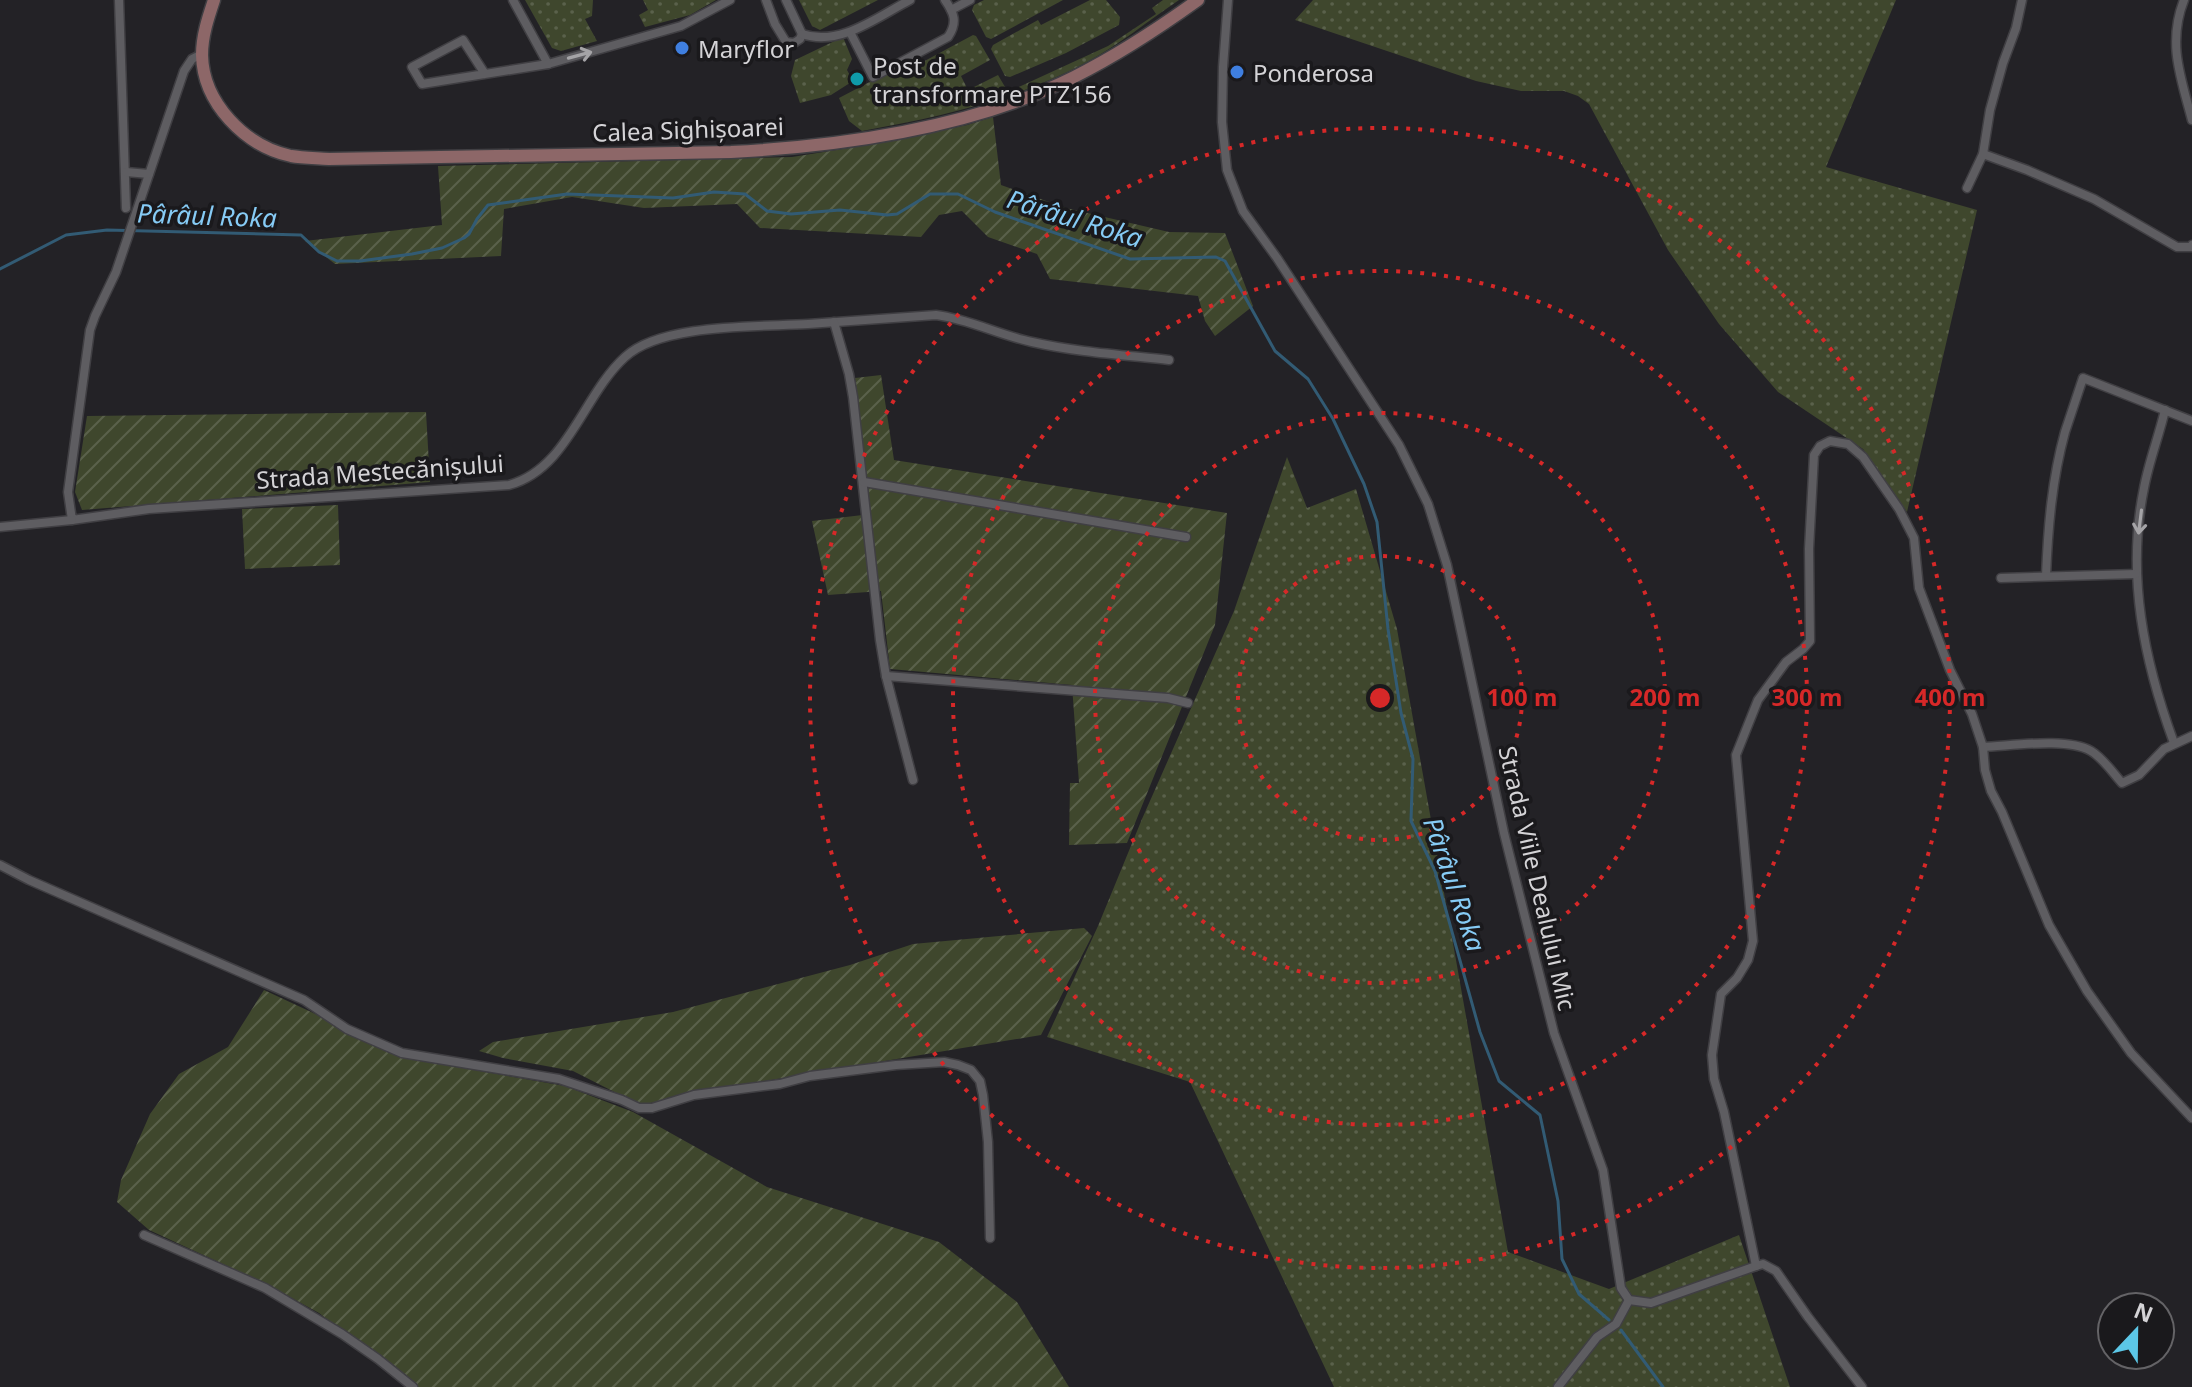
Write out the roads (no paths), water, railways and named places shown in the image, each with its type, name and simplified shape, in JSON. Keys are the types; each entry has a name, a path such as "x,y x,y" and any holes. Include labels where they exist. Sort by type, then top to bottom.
{"main road":[{"path":"202,54 214,0"},
{"name":"Calea Sighișoarei","path":"202,54 212,93 228,118 264,146 293,156 329,159 438,158 792,149 890,134 968,116 1014,101 1073,78 1134,43 1198,0"}],"street":[{"path":"119,0 126,208"},
{"path":"513,0 548,64"},
{"path":"485,74 463,40 412,67 422,84 485,74 548,64 681,26 730,0"},
{"path":"766,0 786,42 794,43 802,34"},
{"path":"786,0 802,34 817,39 850,32 910,0"},
{"path":"850,32 873,77 948,37 954,28 955,18 945,0"},
{"path":"951,10 970,0"},
{"name":"Strada Viile Dealului Mic","path":"1228,0 1222,122 1227,170 1243,211 1399,445 1428,504 1447,565 1504,833 1554,1033 1603,1170 1621,1288 1629,1300"},
{"path":"1967,188 1983,154 1990,110 2022,0"},
{"path":"2184,0 2174,47 2192,120"},
{"path":"72,520 68,492 90,330 116,272 184,71 192,59 202,54"},
{"path":"1983,154 2094,199 2177,247 2192,245"},
{"path":"126,172 149,174"},
{"name":"Strada Mestecănișului","path":"0,527 149,509 509,485 525,481 535,475 558,450 626,355 677,334 694,331 936,315 1052,346 1169,360"},
{"path":"834,322 849,374 886,676 913,780"},
{"path":"2046,576 2053,489 2065,433 2083,378 2192,421"},
{"path":"2165,410 2143,491 2136,574 2140,619 2158,701 2174,743"},
{"path":"1756,1266 1724,1112 1714,1079 1712,1055 1721,994 1737,978 1748,960 1753,941 1736,755 1758,700 1786,662 1810,641 1809,549 1814,455 1820,446 1830,441 1848,444 1863,457 1899,509 1914,538 1919,588 1950,670 1972,714 1983,747 1991,791 2049,925 2087,991 2131,1053 2192,1118"},
{"path":"864,482 1186,537"},
{"path":"2001,578 2136,574"},
{"path":"886,676 1168,698 1188,703"},
{"path":"1983,747 2036,744 2082,747 2092,751 2122,783 2139,775 2164,749 2192,736"},
{"path":"0,865 304,1000 347,1029 402,1053 559,1079 639,1108 652,1108 694,1095 780,1084 810,1076 896,1065 944,1062 958,1065 971,1070 980,1081 983,1095 988,1142 990,1238"},
{"path":"144,1235 265,1288 342,1334 413,1387"},
{"path":"1558,1387 1597,1337 1616,1324 1629,1300 1651,1303 1763,1264 1776,1271 1862,1387"}],"waterway":[{"name":"Pârâul Roka","path":"0,269 66,235 107,230 301,235 319,252 337,261 360,261 442,248 469,234 488,205 567,194 673,198 714,192 745,194 767,211 791,214 840,210 887,215 897,214 930,194 958,194 995,212 1130,259 1216,257 1225,261 1275,351 1308,379 1333,419 1364,484 1377,522 1388,629 1401,713 1413,759 1411,821 1435,871 1480,1032 1499,1081 1540,1115 1558,1201 1562,1259 1579,1294 1609,1320"},
{"name":"Pârâul Roka","path":"1621,1330 1663,1387"}],"place":[{"name":"Maryflor","path":"682,48"},
{"name":"Ponderosa","path":"1237,72"},
{"name":"Post de transformare PTZ156","path":"857,79"}]}
